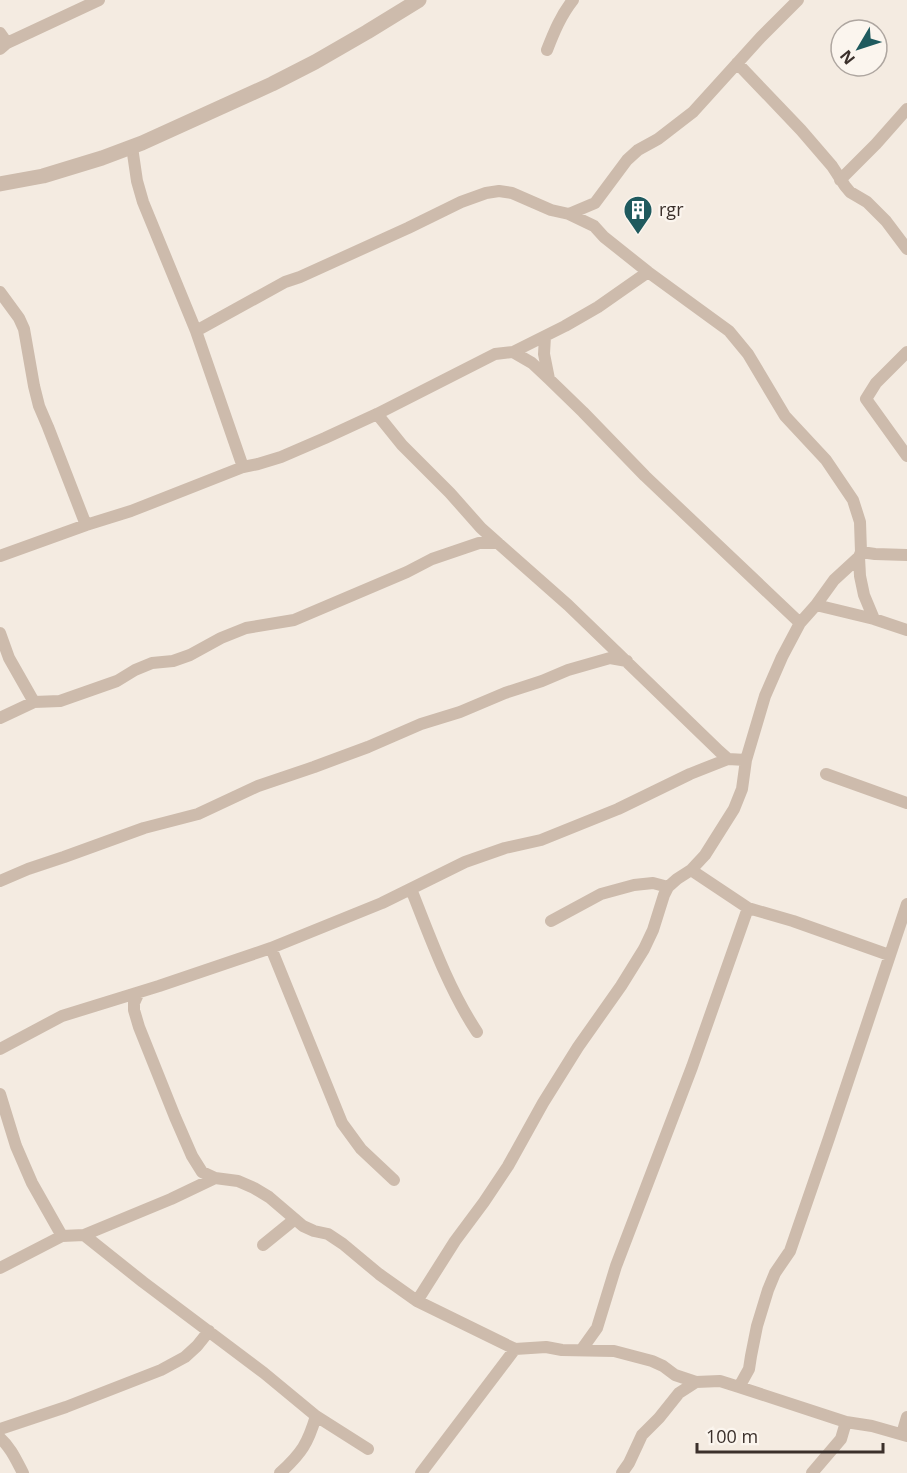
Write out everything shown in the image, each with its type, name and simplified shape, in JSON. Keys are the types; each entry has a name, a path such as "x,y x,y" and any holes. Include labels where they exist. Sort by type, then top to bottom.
{"street":[{"path":"2,41 99,0"},
{"path":"0,184 43,176 132,147 272,84 367,33 419,0"},
{"path":"547,50 565,10 573,0"},
{"path":"569,214 595,203 627,160 693,112 798,0"},
{"path":"737,63 801,130 832,166 850,192 867,202 886,221 907,249"},
{"path":"840,180 907,109"},
{"path":"132,147 143,202 196,332 243,467"},
{"path":"196,332 285,282 461,202 486,193 499,191 512,193 551,210 569,214 594,226 604,237 648,272 729,331 748,354 785,416 826,460 853,500 860,522 864,595 874,619"},
{"path":"594,226 595,203"},
{"path":"0,556 131,511 243,467 281,457 377,414 495,354 513,352 545,336 598,307 648,272"},
{"path":"0,292 20,318 39,406 86,525"},
{"path":"545,336 544,354 549,379"},
{"path":"513,352 532,363 549,379 645,476 800,623"},
{"path":"907,352 876,384 866,399 907,456"},
{"path":"377,414 402,445 482,528 568,605 728,759"},
{"path":"479,543 482,528"},
{"path":"0,718 34,702 60,700 108,685 152,663 173,661 190,655 221,638 246,628 294,620 398,576 432,559 479,543 498,543"},
{"path":"417,1301 455,1241 508,1166 578,1047 644,949 668,887 691,870 705,855 734,809 742,789 746,760 765,696 800,623 834,580 860,554 907,555"},
{"path":"816,605 874,619 907,630"},
{"path":"0,633 9,658 34,702"},
{"path":"0,880 144,828 198,814 258,786 368,747 421,724 460,712 568,670 610,658 627,661"},
{"path":"0,1049 62,1016 271,948 382,903 465,862 505,848 541,840 618,809 690,774 728,759 746,760"},
{"path":"826,774 907,803"},
{"path":"691,870 748,908 793,921 889,955"},
{"path":"551,921 601,894 634,885 652,883 668,887"},
{"path":"411,889 460,1004 477,1032"},
{"path":"739,1387 750,1369 757,1326 768,1290 775,1273 790,1251 907,904"},
{"path":"582,1349 597,1328 616,1266 692,1067 748,908"},
{"path":"271,948 342,1123 361,1149 394,1180"},
{"path":"139,992 134,1003 139,1027 175,1118 202,1172 215,1178 238,1181 254,1188 269,1197 303,1226 328,1234 343,1244 417,1301 515,1349 546,1347 562,1350 614,1350 658,1364 675,1376 696,1382 720,1382 846,1422 905,1435 907,1417"},
{"path":"0,1094 16,1146 32,1183 62,1236"},
{"path":"0,1268 62,1236 84,1235 215,1178"},
{"path":"263,1245 295,1219"},
{"path":"84,1235 264,1373 316,1416 368,1449"},
{"path":"0,1429 66,1407 161,1370 185,1357 209,1331"},
{"path":"421,1473 515,1349"},
{"path":"622,1473 642,1435 679,1393 696,1382"},
{"path":"280,1473 302,1450 309,1438 316,1416"},
{"path":"812,1473 841,1439 846,1422"},
{"path":"0,1438 12,1452 23,1473"}],"place":[{"name":"rgr","path":"638,236"}]}
